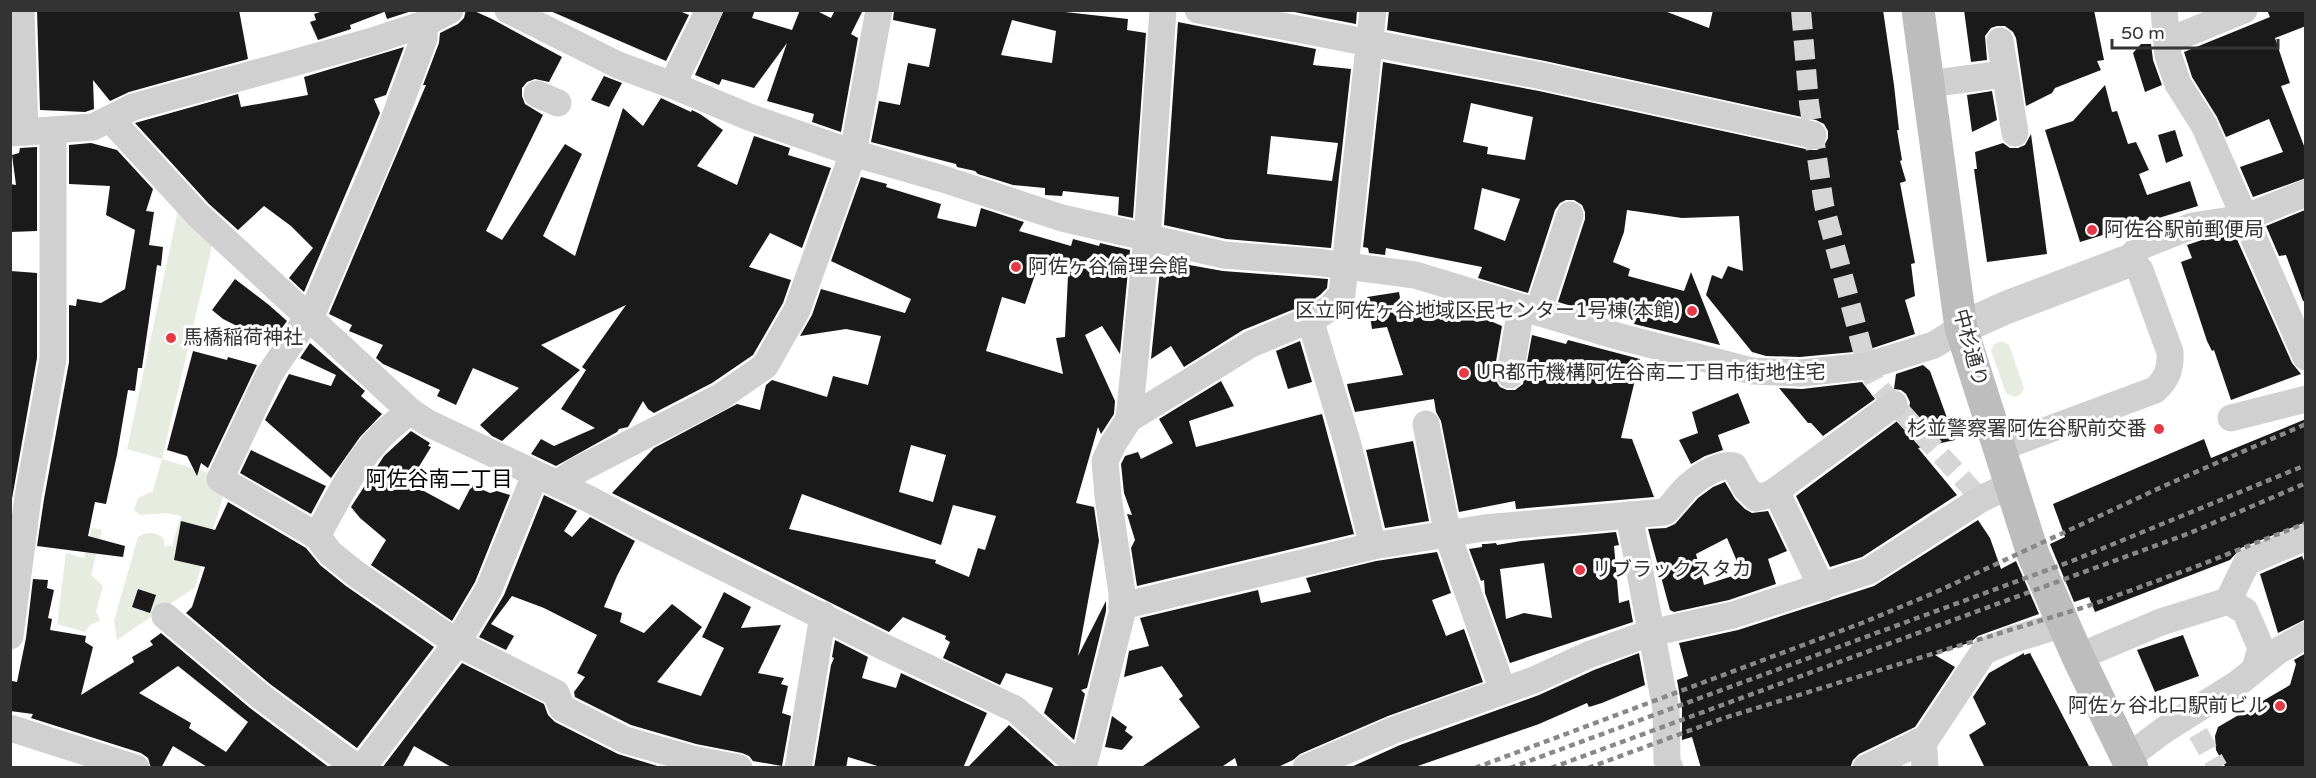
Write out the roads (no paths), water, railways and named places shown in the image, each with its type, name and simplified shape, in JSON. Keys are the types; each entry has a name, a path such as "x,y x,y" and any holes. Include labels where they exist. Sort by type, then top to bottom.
{"main road":[{"name":"中杉通り","path":"1918,10 1961,328 2032,554 2129,763"}],"street":[{"path":"21,10 18,132 93,127 133,107 369,42 424,24 450,10"},
{"path":"508,10 618,65 749,117 853,153 943,179 1062,218 1224,255 1316,262 1415,275 1617,336 1752,371 1801,373 1867,366 1934,345 1961,328 2005,308 2126,262 2141,246 2192,225 2244,218 2306,193"},
{"path":"672,85 709,10"},
{"path":"165,616 260,696 359,768 457,643 489,589 546,479 576,471 720,397 765,366 797,310 853,153 879,10"},
{"path":"1130,418 1147,238 1163,10"},
{"path":"1198,10 1542,76 1813,135"},
{"path":"111,120 198,215 410,411 428,423 1015,709 1082,768 1122,606 1105,461 1130,418 1251,344 1310,320 1331,307 1342,294 1373,10"},
{"path":"2164,10 2168,55 2178,84 2204,125 2306,357"},
{"path":"2168,41 2244,10"},
{"path":"424,24 424,38 388,136 315,307 269,375 220,478 316,536 330,553 356,574 457,643 556,693 562,708 625,740 692,763 739,768"},
{"path":"2000,41 2015,133"},
{"path":"1928,84 2004,74"},
{"path":"10,636 19,496 53,358 53,130"},
{"path":"1510,375 1529,309 1569,215"},
{"path":"2000,448 2155,390 2165,381 2171,364 2170,352 2140,270 2134,264 2126,262"},
{"path":"1310,320 1348,445 1373,546"},
{"path":"2231,418 2306,399"},
{"path":"1122,606 1373,546 1448,536 1484,528 1665,512 1677,501 1689,484 1725,464 1734,466 1746,489 1756,498 1771,494 1894,404"},
{"path":"316,536 346,483 366,454 382,435 410,411"},
{"path":"1426,424 1448,536 1503,691"},
{"path":"1306,768 1394,730 1503,691 1588,655 1650,633 1733,615 1869,571 1981,499 2010,485"},
{"path":"1776,490 1822,588"},
{"path":"1629,515 1666,709 1667,761 1670,768"},
{"path":"2228,601 2247,562 2306,537"},
{"path":"2078,657 2161,622 2228,601 2246,611 2261,648 2255,669"},
{"path":"798,768 823,615"},
{"path":"1866,768 1924,749 1984,651 2063,624"},
{"path":"2129,763 2164,730 2237,684 2278,651 2306,635"},
{"path":"10,728 136,768"}],"tunnel":[{"path":"1801,10 1809,103 1824,205 1867,366 1875,382 1981,499"},
{"path":"2198,733 2218,768"}],"railway":[{"path":"1475,768 1862,623 1934,593 2166,485 2306,424"},
{"path":"1510,768 2072,561 2306,465"},
{"path":"1551,768 2190,533 2306,483"},
{"path":"1588,768 1721,719 2088,606 2306,523"}],"place":[{"name":"阿佐谷駅前郵便局","path":"2092,230"},
{"name":"阿佐ヶ谷倫理会館","path":"1016,267"},
{"name":"区立阿佐ヶ谷地域区民センター1号棟(本館)","path":"1692,311"},
{"name":"馬橋稲荷神社","path":"171,338"},
{"name":"UR都市機構阿佐谷南二丁目市街地住宅","path":"1464,373"},
{"name":"杉並警察署阿佐谷駅前交番","path":"2159,429"},
{"name":"リブラックスタカ","path":"1580,570"},
{"name":"阿佐ヶ谷北口駅前ビル","path":"2280,706"}],"district":[{"name":"阿佐谷南二丁目","path":"439,479"}]}
